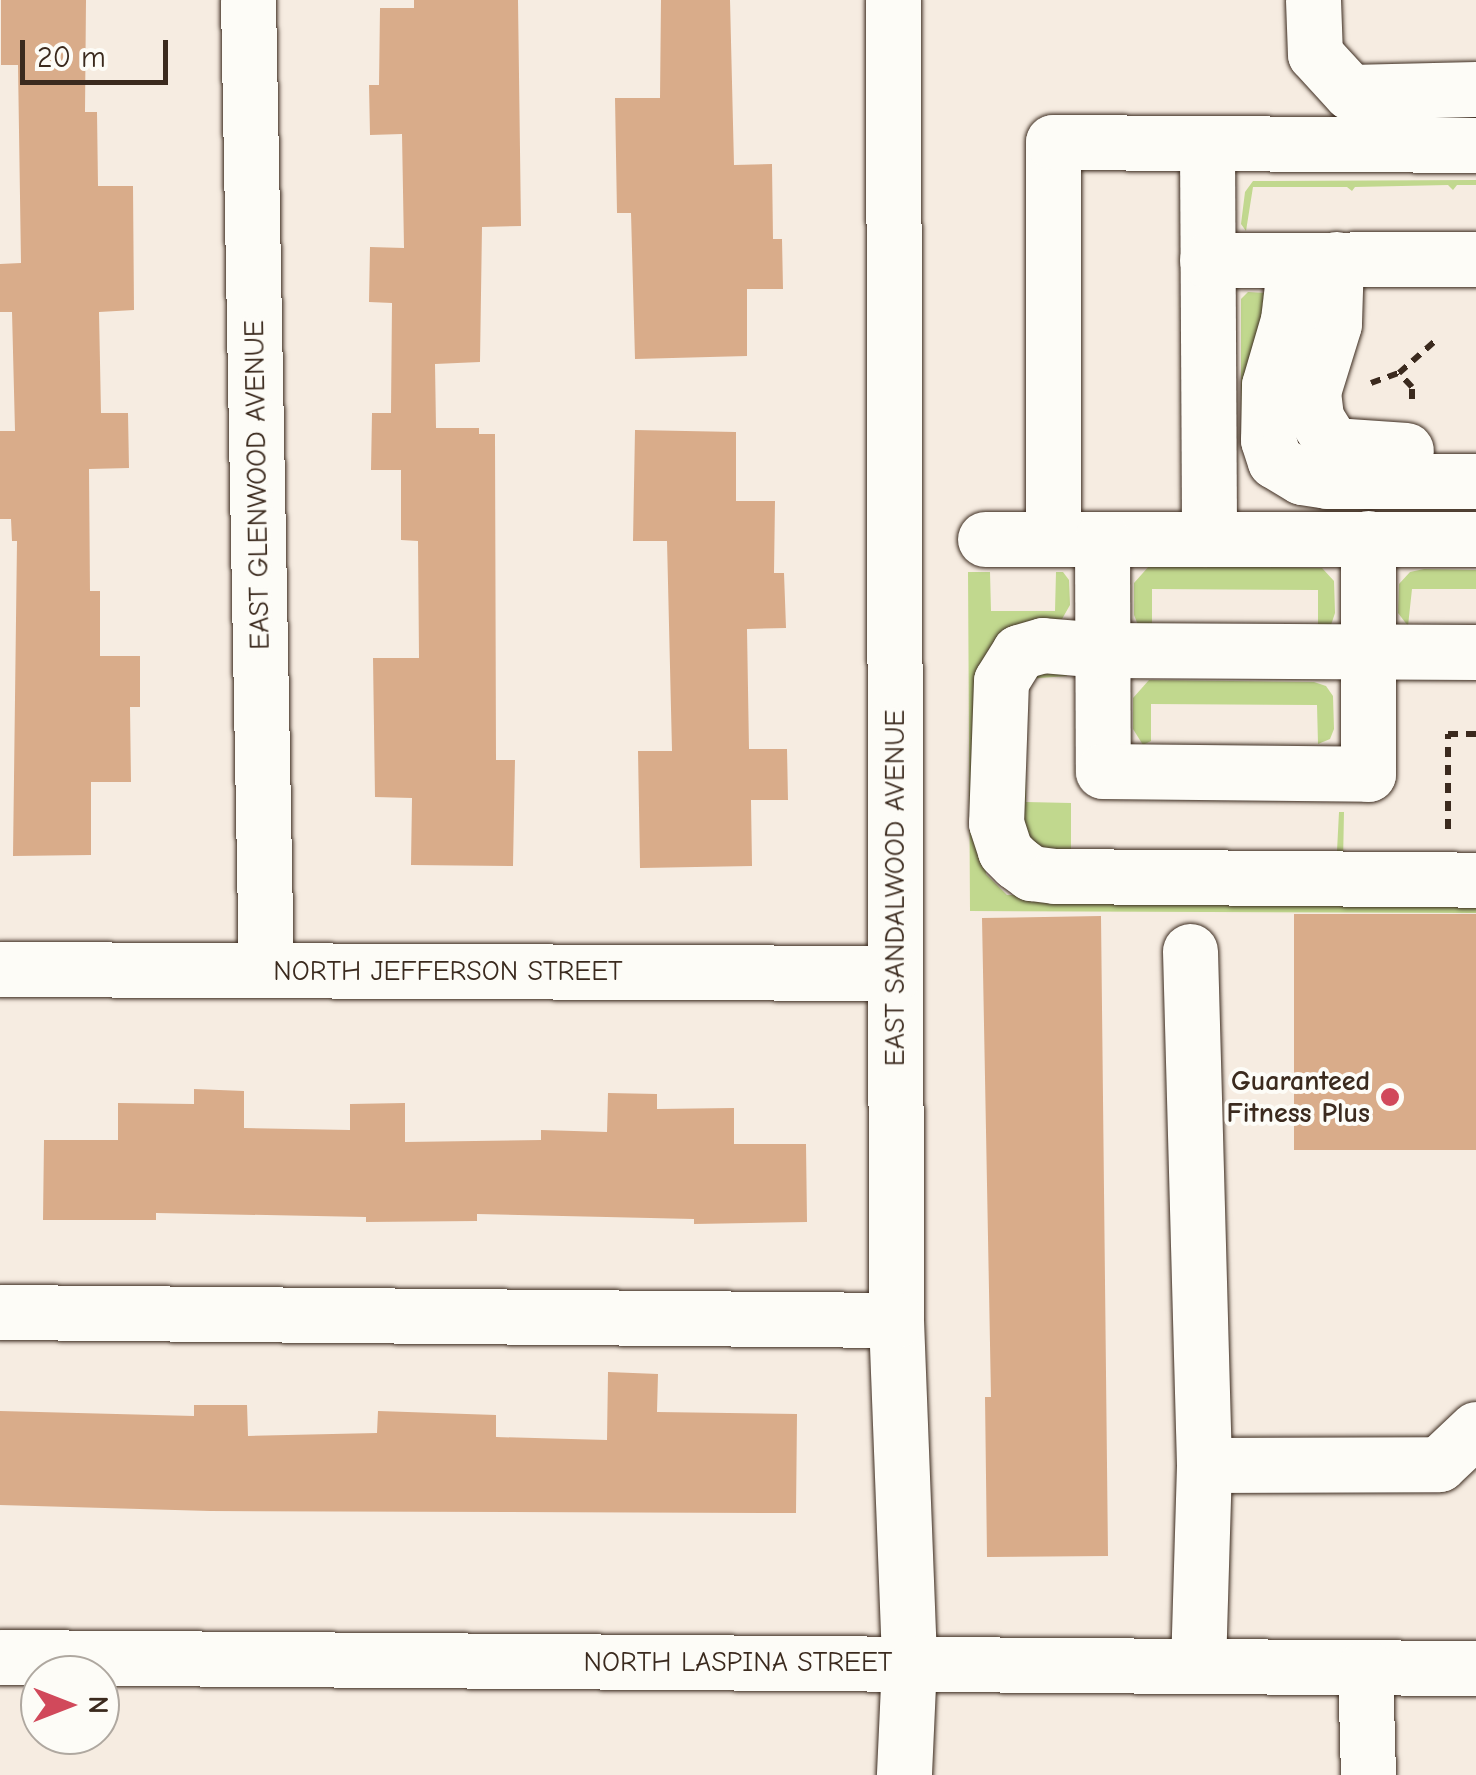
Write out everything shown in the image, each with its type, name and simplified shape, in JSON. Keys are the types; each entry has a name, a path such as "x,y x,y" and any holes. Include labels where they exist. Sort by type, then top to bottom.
{"street":[{"name":"EAST GLENWOOD AVENUE","path":"248,0 266,970"},
{"name":"EAST SANDALWOOD AVENUE","path":"892,0 896,1320 910,1663 904,1775"},
{"path":"1313,0 1315,54 1350,92 1476,89"},
{"path":"1332,76 1348,49 1346,0"},
{"path":"1368,538 1368,774 1103,771 1102,650 1078,539 1052,142 1476,145"},
{"path":"1207,144 1209,539"},
{"path":"1207,260 1476,259"},
{"path":"1316,260 1334,324 1313,392 1316,418 1333,445 1366,450 1476,450"},
{"path":"1316,260 1288,320 1269,385 1268,440 1275,461 1302,478 1326,481 1476,480"},
{"path":"985,539 1476,540"},
{"path":"1462,864 1076,878 1031,873 1005,851 996,823 1001,681 1019,652 1043,645 1102,650 1476,652"},
{"path":"1190,951 1204,1465 1198,1666"},
{"name":"NORTH JEFFERSON STREET","path":"0,969 896,972"},
{"path":"0,1312 896,1320"},
{"path":"1204,1465 1439,1464 1476,1429"},
{"name":"NORTH LASPINA STREET","path":"0,1657 1476,1668"},
{"path":"1365,1666 1368,1775"}],"path":[{"path":"1358,387 1398,374 1434,342"},
{"path":"1398,374 1412,387 1412,418"},
{"path":"1462,864 1448,734 1476,734"}],"green space":[{"path":"1476,180 1476,185 1457,185 1453,190 1448,185 1355,187 1352,191 1347,187 1253,187 1246,231 1241,224 1245,192 1253,181"},
{"path":"1248,292 1266,293 1241,442 1241,299"},
{"path":"1150,565 1322,568 1334,581 1335,613 1331,625 1318,629 1318,590 1152,589 1152,626 1138,625 1134,615 1134,583"},
{"path":"1476,570 1476,589 1412,589 1408,626 1398,613 1399,584 1410,572"},
{"path":"968,572 990,572 991,611 1055,611 1056,572 1063,572 1069,580 1070,605 1062,619 1001,632 986,654 986,874 1007,895 1476,899 1476,913 970,911"},
{"path":"1066,668 1067,676 1026,679 1026,802 1071,803 1071,851 1337,851 1339,812 1344,812 1343,863 1053,861 1017,828 1021,674"},
{"path":"1149,680 1314,682 1326,686 1333,696 1334,729 1330,739 1318,744 1317,705 1151,704 1151,741 1143,745 1133,729 1133,698"}],"building":[{"path":"1,0 86,0 85,112 97,112 98,186 133,186 134,310 99,312 101,413 128,413 129,468 89,469 90,591 100,591 100,656 140,656 140,707 130,707 131,782 91,782 91,855 13,856 17,541 12,541 11,519 0,519 0,431 15,431 12,312 0,312 0,264 21,263 18,65 1,65"},
{"path":"414,0 518,0 521,226 482,227 480,362 435,364 436,428 479,428 479,434 495,434 496,760 515,760 513,866 411,865 412,798 375,797 373,658 419,658 418,541 401,540 401,470 371,470 372,413 391,413 392,303 369,302 370,247 404,248 402,134 370,135 369,85 379,85 380,8 414,8"},
{"path":"661,0 730,0 734,165 772,164 773,239 782,239 783,289 747,289 747,356 635,359 631,213 617,213 615,98 660,98"},
{"path":"635,430 736,432 736,501 775,501 774,573 784,573 786,628 747,629 749,749 787,749 788,800 751,800 752,866 640,868 638,751 672,751 667,541 633,541"},
{"path":"1294,914 1476,914 1476,1150 1294,1150"},
{"path":"1101,916 1108,1556 987,1557 985,1397 991,1397 982,918"},
{"path":"194,1089 244,1091 244,1128 350,1130 350,1104 405,1103 405,1142 541,1140 541,1130 607,1132 608,1093 657,1094 657,1109 734,1108 734,1144 806,1144 807,1222 694,1224 694,1219 477,1214 477,1221 366,1222 366,1217 156,1213 156,1220 43,1220 44,1140 118,1140 118,1103 194,1104"},
{"path":"608,1372 658,1374 657,1412 797,1414 796,1513 210,1511 0,1505 0,1411 194,1416 194,1405 247,1405 248,1436 377,1433 378,1411 496,1415 496,1437 607,1440"}],"place":[{"name":"Guaranteed Fitness Plus","path":"1390,1097"}]}
